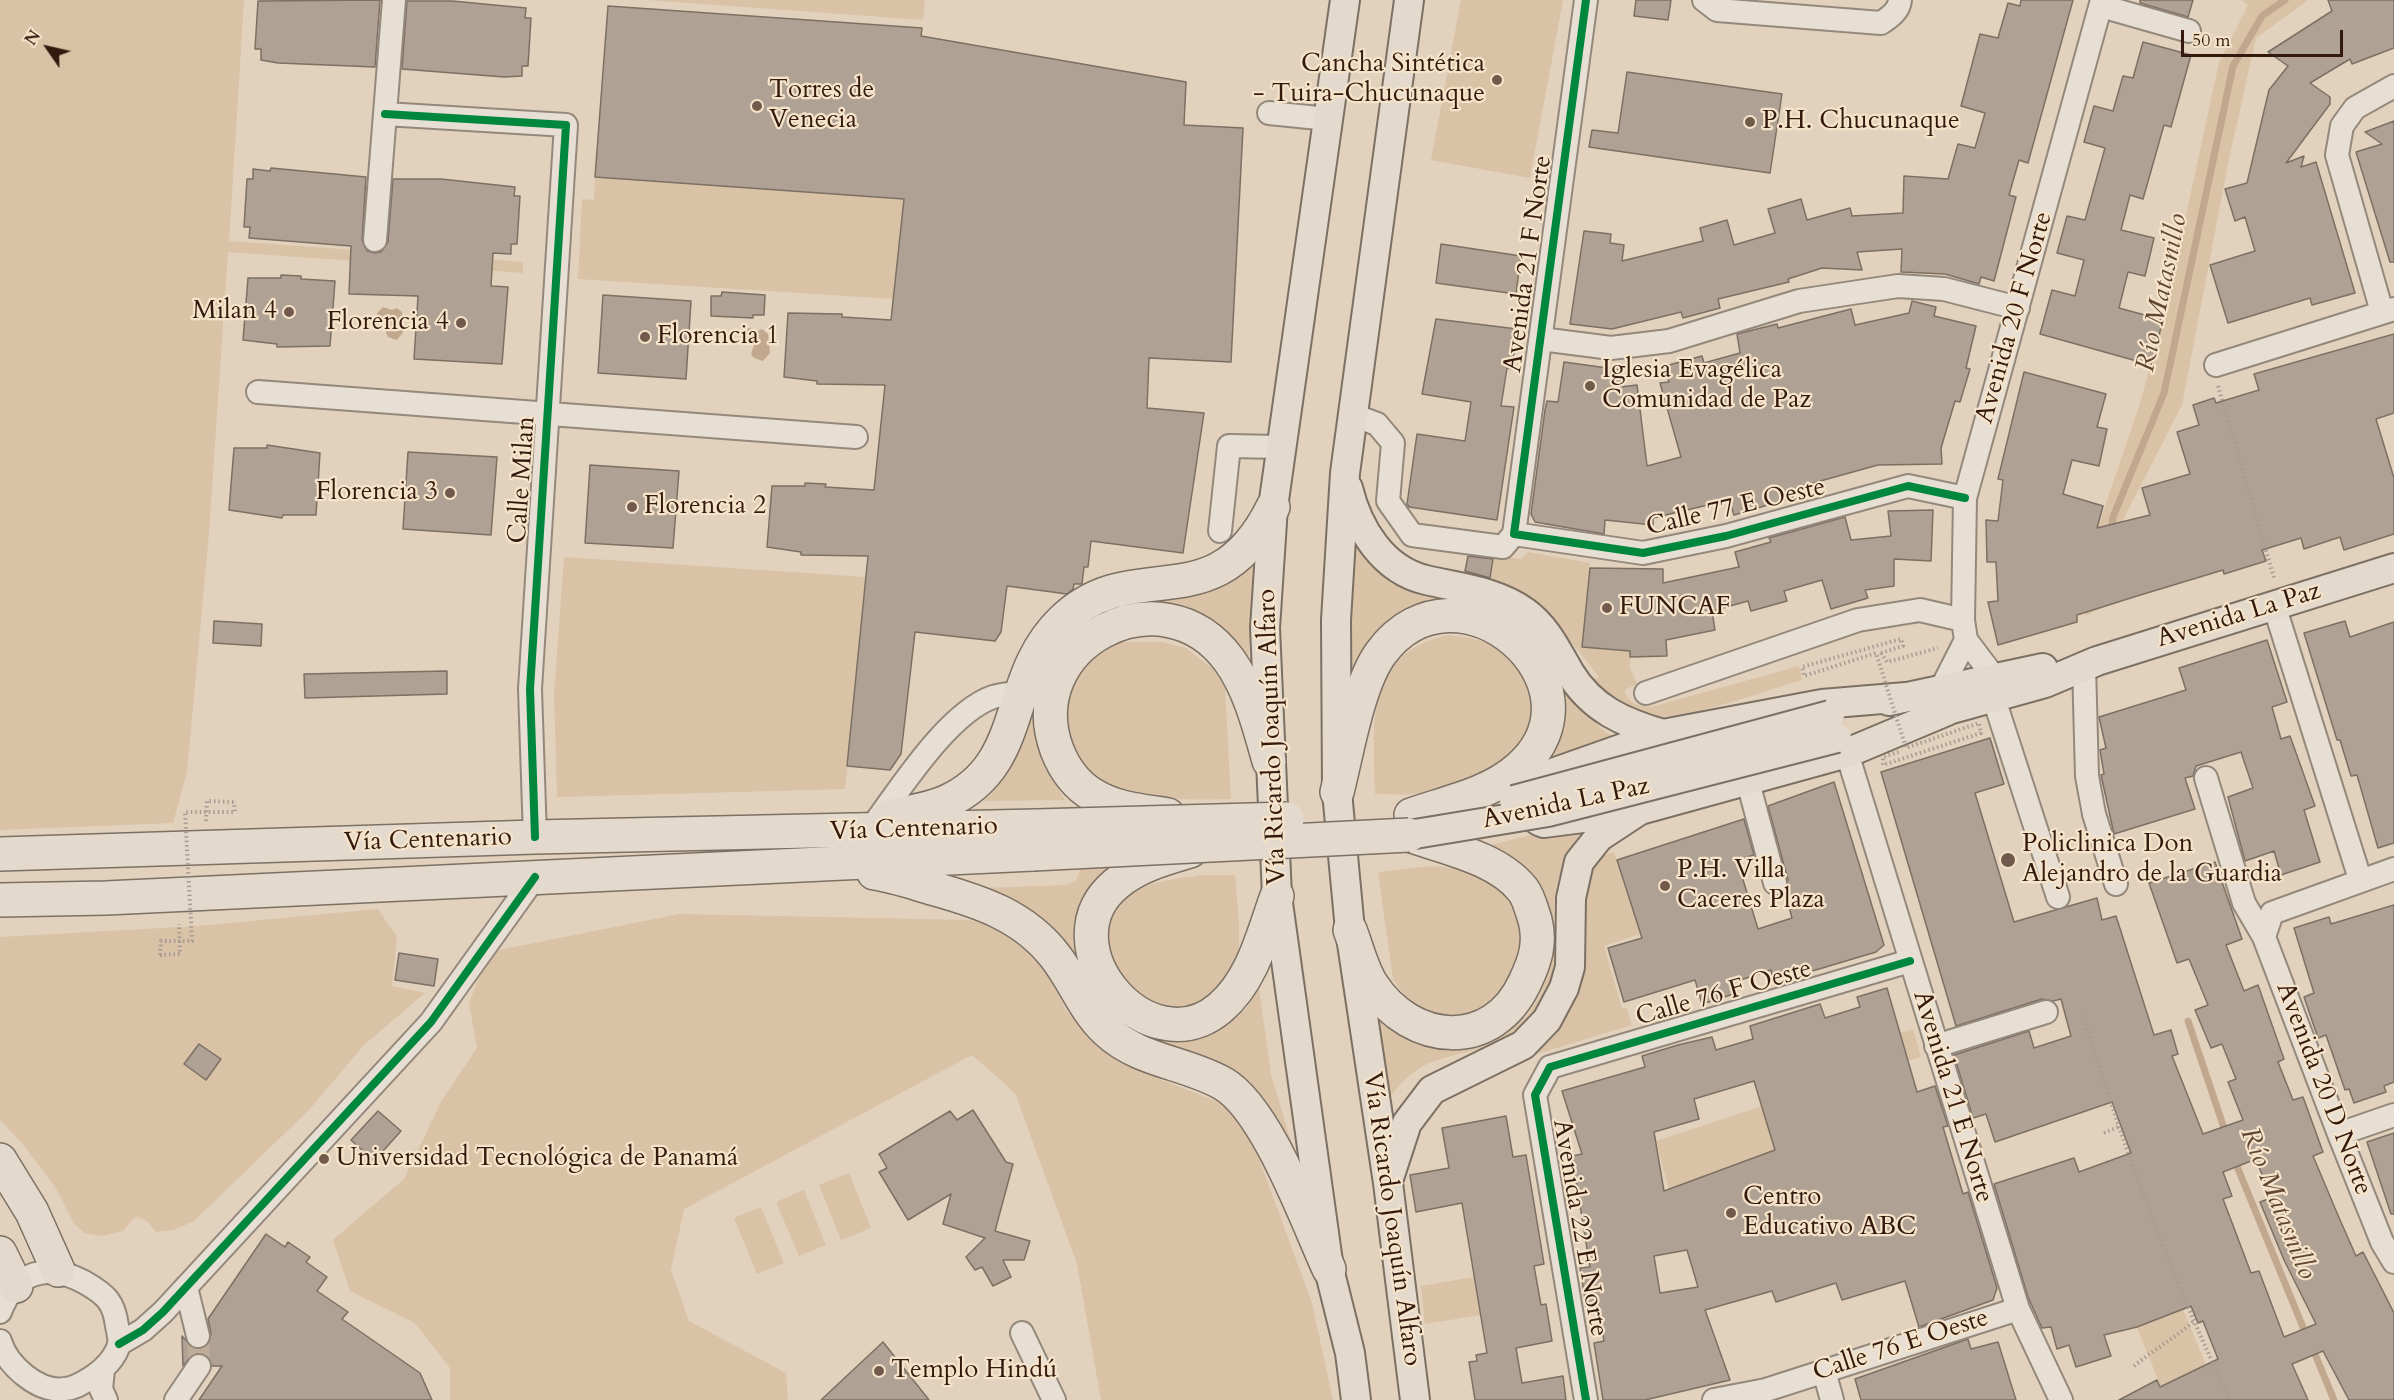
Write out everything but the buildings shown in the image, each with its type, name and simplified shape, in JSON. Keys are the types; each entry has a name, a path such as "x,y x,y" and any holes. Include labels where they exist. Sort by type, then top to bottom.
{"highway":[{"path":"826,833 944,803 985,775 1000,753 1027,672 1041,647 1074,611 1114,592 1144,585 1192,580 1220,569 1234,560 1256,538 1273,507"},
{"path":"1337,792 1362,694 1373,666 1390,643 1412,626 1448,616 1470,616 1493,624 1522,645 1535,664 1545,688 1548,707 1545,727 1537,748 1529,758 1491,787 1410,825"},
{"path":"1210,833 1094,796 1069,773 1055,745 1050,711 1053,693 1067,663 1077,649 1106,628 1138,619 1157,618 1186,625 1219,648 1229,660 1248,693 1269,760"},
{"path":"898,877 1072,867 1084,862 1092,839 1084,815 1060,809 912,811"},
{"path":"1350,930 1370,983 1395,1012 1419,1025 1459,1034 1484,1027 1510,1009 1532,969 1538,931 1525,892 1504,873 1410,825"},
{"name":"Avenida La Paz","path":"1035,840 1410,825"},
{"name":"Vía Centenario","path":"0,855 535,837 826,833 1035,840"},
{"path":"1210,833 1139,868 1115,884 1095,913 1091,937 1096,963 1116,996 1138,1013 1173,1024 1197,1020 1219,1009 1239,987 1247,973 1277,896"},
{"name":"Vía Centenario","path":"0,900 106,898 824,865 1035,840"},
{"path":"824,865 898,877 980,902 1012,918 1049,948 1094,1016 1120,1042 1145,1055 1188,1068 1221,1082 1245,1100 1267,1135 1329,1269"},
{"path":"0,914 106,898"},
{"path":"0,1160 32,1212 58,1270"},
{"path":"0,1253 5,1299"}],"main road":[{"name":"Vía Ricardo Joaquín Alfaro","path":"1345,0 1273,507 1265,628 1269,760 1277,896 1329,1269 1350,1353 1356,1400"},
{"name":"Vía Ricardo Joaquín Alfaro","path":"1409,0 1353,415 1336,621 1337,792 1350,930 1388,1183 1415,1400"},
{"path":"1348,484 1371,540 1399,569 1424,580 1494,596 1523,610 1547,634 1571,675 1594,702 1621,720 1663,734"},
{"name":"Avenida La Paz","path":"1410,825 1527,798 1838,735 1944,700 1994,688 2043,668 2084,665 2274,591 2394,568"},
{"name":"Avenida La Paz","path":"1838,735 1906,697 1944,700"},
{"path":"1838,735 1748,782 1640,810 1544,824 1535,821 1529,815 1527,792 1531,784 1544,776 1663,734 1822,704 1906,697"},
{"path":"1388,1183 1407,1123 1432,1089 1523,1045 1547,1020 1564,988 1570,967 1571,898 1579,862 1599,837 1640,810"}],"street":[{"path":"375,240 394,0"},
{"name":"Avenida 21 F Norte","path":"1514,534 1586,0"},
{"path":"1704,0 1717,10 1881,23 1891,16 1899,6 1900,0"},
{"path":"2101,3 2189,32"},
{"name":"Avenida 20 F Norte","path":"1944,700 1958,661 1965,630 1965,498 2101,3"},
{"path":"2216,375 2388,311 2337,155 2342,126 2355,108 2394,86"},
{"path":"1269,113 1328,119"},
{"name":"Calle Milan","path":"385,114 566,125 530,689 535,837"},
{"path":"1541,339 1611,348 1669,341 1799,301 1899,286 1944,290 2018,308"},
{"path":"258,392 856,437"},
{"path":"1353,415 1377,424 1393,443 1388,501"},
{"path":"1220,531 1229,446 1281,447"},
{"path":"1348,484 1388,501 1412,535 1503,547 1514,534"},
{"name":"Calle 77 E Oeste","path":"1514,534 1643,553 1726,536 1908,486 1965,498"},
{"path":"2274,591 2360,879"},
{"path":"1646,693 1858,620 1920,610 1965,630 1994,688 2058,897"},
{"path":"2084,665 2087,776 2094,814 2116,884"},
{"path":"877,820 927,753 964,715 993,697 1020,692"},
{"name":"Avenida 21 E Norte","path":"1838,735 2018,1310 2061,1400"},
{"name":"Avenida 20 D Norte","path":"2206,778 2244,903 2264,937 2382,1242 2394,1262"},
{"path":"1748,782 1775,883"},
{"path":"2264,937 2272,914 2360,879 2394,869"},
{"path":"1,1348 13,1365 48,1394 79,1386 103,1370 119,1344 143,1330 186,1287 431,1022 535,877"},
{"name":"Calle 76 F Oeste","path":"1550,1067 1910,961"},
{"path":"1936,1046 2046,1012"},
{"name":"Avenida 22 E Norte","path":"1550,1067 1535,1095 1586,1400"},
{"path":"2339,1134 2394,1115"},
{"path":"5,1299 28,1277 58,1270 103,1292 115,1312 119,1344"},
{"path":"186,1287 198,1336"},
{"name":"Calle 76 E Oeste","path":"1714,1400 1766,1390 2018,1310"},
{"path":"1022,1334 1054,1400"},
{"path":"176,1400 199,1366"},
{"path":"103,1370 101,1389 106,1400"},
{"path":"1824,1371 1832,1400"}],"path":[{"path":"2216,375 2274,591"},
{"path":"1901,751 1883,758 1883,765 1981,733 1979,723 1906,748 1876,653 1804,676 1802,666 1901,639 1903,646 1881,652 1887,662 1965,630"},
{"path":"179,924 180,954 160,955 161,941 192,940 185,812 235,812 234,802 207,801 208,828"},
{"path":"2083,1015 2118,1126 2193,1322 2230,1400"},
{"path":"2104,1133 2118,1126"},
{"path":"2134,1366 2158,1345 2176,1337 2193,1322"}],"shaded area":[{"path":"0,0 244,0 229,241 523,262 523,273 228,252 209,533 187,772 173,823 0,830"},
{"path":"647,0 925,0 923,20"},
{"name":"Cancha Sintética - Tuira-Chucunaque","path":"1461,0 1563,0 1530,178 1431,160"},
{"path":"2242,0 2308,0 2256,38 2228,164 2182,405 2122,522 2104,607 2085,616 2086,591 2096,533 2140,403 2163,320 2219,63 2248,5"},
{"path":"595,177 904,199 893,299 578,279 582,199 594,200"},
{"path":"383,307 392,310 397,308 402,312 404,331 397,340 388,337 386,333 388,323 378,318 377,313"},
{"path":"749,328 758,331 762,329 768,334 770,353 763,361 754,358 751,354 754,345 744,339 743,334"},
{"path":"1351,536 1365,559 1391,583 1421,596 1462,601 1549,656 1576,707 1608,734 1622,739 1549,765 1556,742 1559,708 1460,609 1352,674"},
{"path":"1528,552 1590,563 1582,647 1630,651 1630,668 1637,684 1624,690 1634,703 1651,707 1799,666 1802,680 1715,707 1690,712 1646,717 1630,713 1614,703 1590,680 1599,677 1551,620 1523,597 1490,579 1493,555 1521,559"},
{"path":"564,557 866,577 845,789 557,797 554,694"},
{"path":"1253,562 1248,672 1123,614 1038,732 1045,768 1065,800 983,801 992,794 1008,766 1040,664 1095,613 1138,600 1195,595 1216,589"},
{"path":"1448,635 1472,638 1496,648 1511,660 1522,675 1529,690 1531,707 1530,723 1524,739 1514,754 1493,771 1416,794 1375,794 1375,719 1379,696 1387,676 1400,658 1420,644"},
{"path":"1119,642 1163,642 1186,648 1213,669 1225,687 1231,799 1163,798 1113,788 1090,774 1077,759 1068,743 1065,729 1066,711 1072,686 1089,662"},
{"path":"1589,820 1568,855 1557,884 1554,908 1555,965 1549,992 1542,1006 1531,1021 1506,1039 1432,1062 1416,1070 1381,1108 1367,1005 1505,1028 1527,1016 1540,996 1547,971 1520,865 1491,845"},
{"path":"1614,852 1641,934 1604,946 1622,1009 1627,1008 1632,1025 1534,1055 1548,1039 1577,937 1593,859"},
{"path":"1116,865 1077,945 1079,963 1109,1011 1125,1023 1204,1034 1219,1029 1245,1010 1259,988 1271,1074 1306,1193 1274,1125 1130,1035 956,889 1065,885 1076,880 1082,867"},
{"path":"1432,866 1472,870 1509,894 1519,916 1521,939 1517,965 1506,989 1476,1013 1445,1019 1414,1009 1393,979 1378,872"},
{"path":"1201,875 1235,875 1239,930 1236,967 1232,975 1199,1006 1176,1008 1140,997 1121,982 1109,962 1107,940 1109,928 1118,908 1142,888 1167,880"},
{"path":"378,909 397,937 392,986 425,993 363,1046 309,1110 194,1221 174,1230 156,1232 147,1221 136,1216 123,1231 102,1236 84,1233 74,1223 55,1187 21,1142 0,1120 0,937 198,926"},
{"path":"679,914 970,920 1005,931 1039,960 1067,1011 1107,1054 1157,1078 1221,1103 1250,1134 1312,1303 1333,1400 1101,1400 1077,1264 1015,1093 972,1055 684,1209 671,1270 689,1321 786,1373 788,1400 450,1400 450,1368 415,1323 350,1291 333,1240 404,1179 442,1100 477,1048 469,1003 489,952"},
{"path":"1913,1029 1921,1057 1844,1080 1836,1053"},
{"path":"1762,1106 1775,1150 1669,1190 1656,1141"},
{"path":"849,1173 871,1228 841,1240 819,1185"},
{"path":"804,1190 826,1245 799,1256 776,1202"},
{"path":"761,1207 784,1263 757,1274 734,1218"},
{"path":"1474,1277 1481,1315 1425,1324 1421,1286"},
{"path":"2183,1309 2206,1365 2161,1387 2137,1327"}],"waterway":[{"name":"Río Matasnillo","path":"2111,533 2113,517 2164,393 2233,66 2262,16 2285,0"},
{"name":"Río Matasnillo","path":"2188,1021 2226,1134"},
{"name":"Río Matasnillo","path":"2234,1159 2307,1337"},
{"name":"Río Matasnillo","path":"2312,1347 2334,1400"}],"tunnel":[{"path":"198,1336 199,1366"}],"cycle path":[{"path":"1586,0 1514,534 1643,553 1726,536 1908,486 1965,498"},
{"path":"385,114 566,125 530,689 535,837"},
{"path":"119,1344 143,1330 163,1312 431,1022 535,877"},
{"path":"1586,1400 1535,1095 1550,1067 1910,961"}],"place":[{"name":"Cancha Sintética - Tuira-Chucunaque","path":"1497,80"},
{"name":"Torres de Venecia","path":"757,106"},
{"name":"P.H. Chucunaque","path":"1750,122"},
{"name":"Milan 4","path":"289,312"},
{"name":"Florencia 4","path":"461,323"},
{"name":"Florencia 1","path":"645,337"},
{"name":"Iglesia Evagélica Comunidad de Paz","path":"1590,386"},
{"name":"Florencia 3","path":"450,493"},
{"name":"Florencia 2","path":"632,507"},
{"name":"FUNCAF","path":"1607,608"},
{"name":"Policlinica Don Alejandro de la Guardia","path":"2008,860"},
{"name":"P.H. Villa Caceres Plaza","path":"1665,886"},
{"name":"Universidad Tecnológica de Panamá","path":"324,1159"},
{"name":"Centro Educativo ABC","path":"1731,1213"},
{"name":"Templo Hindú","path":"879,1371"}]}
